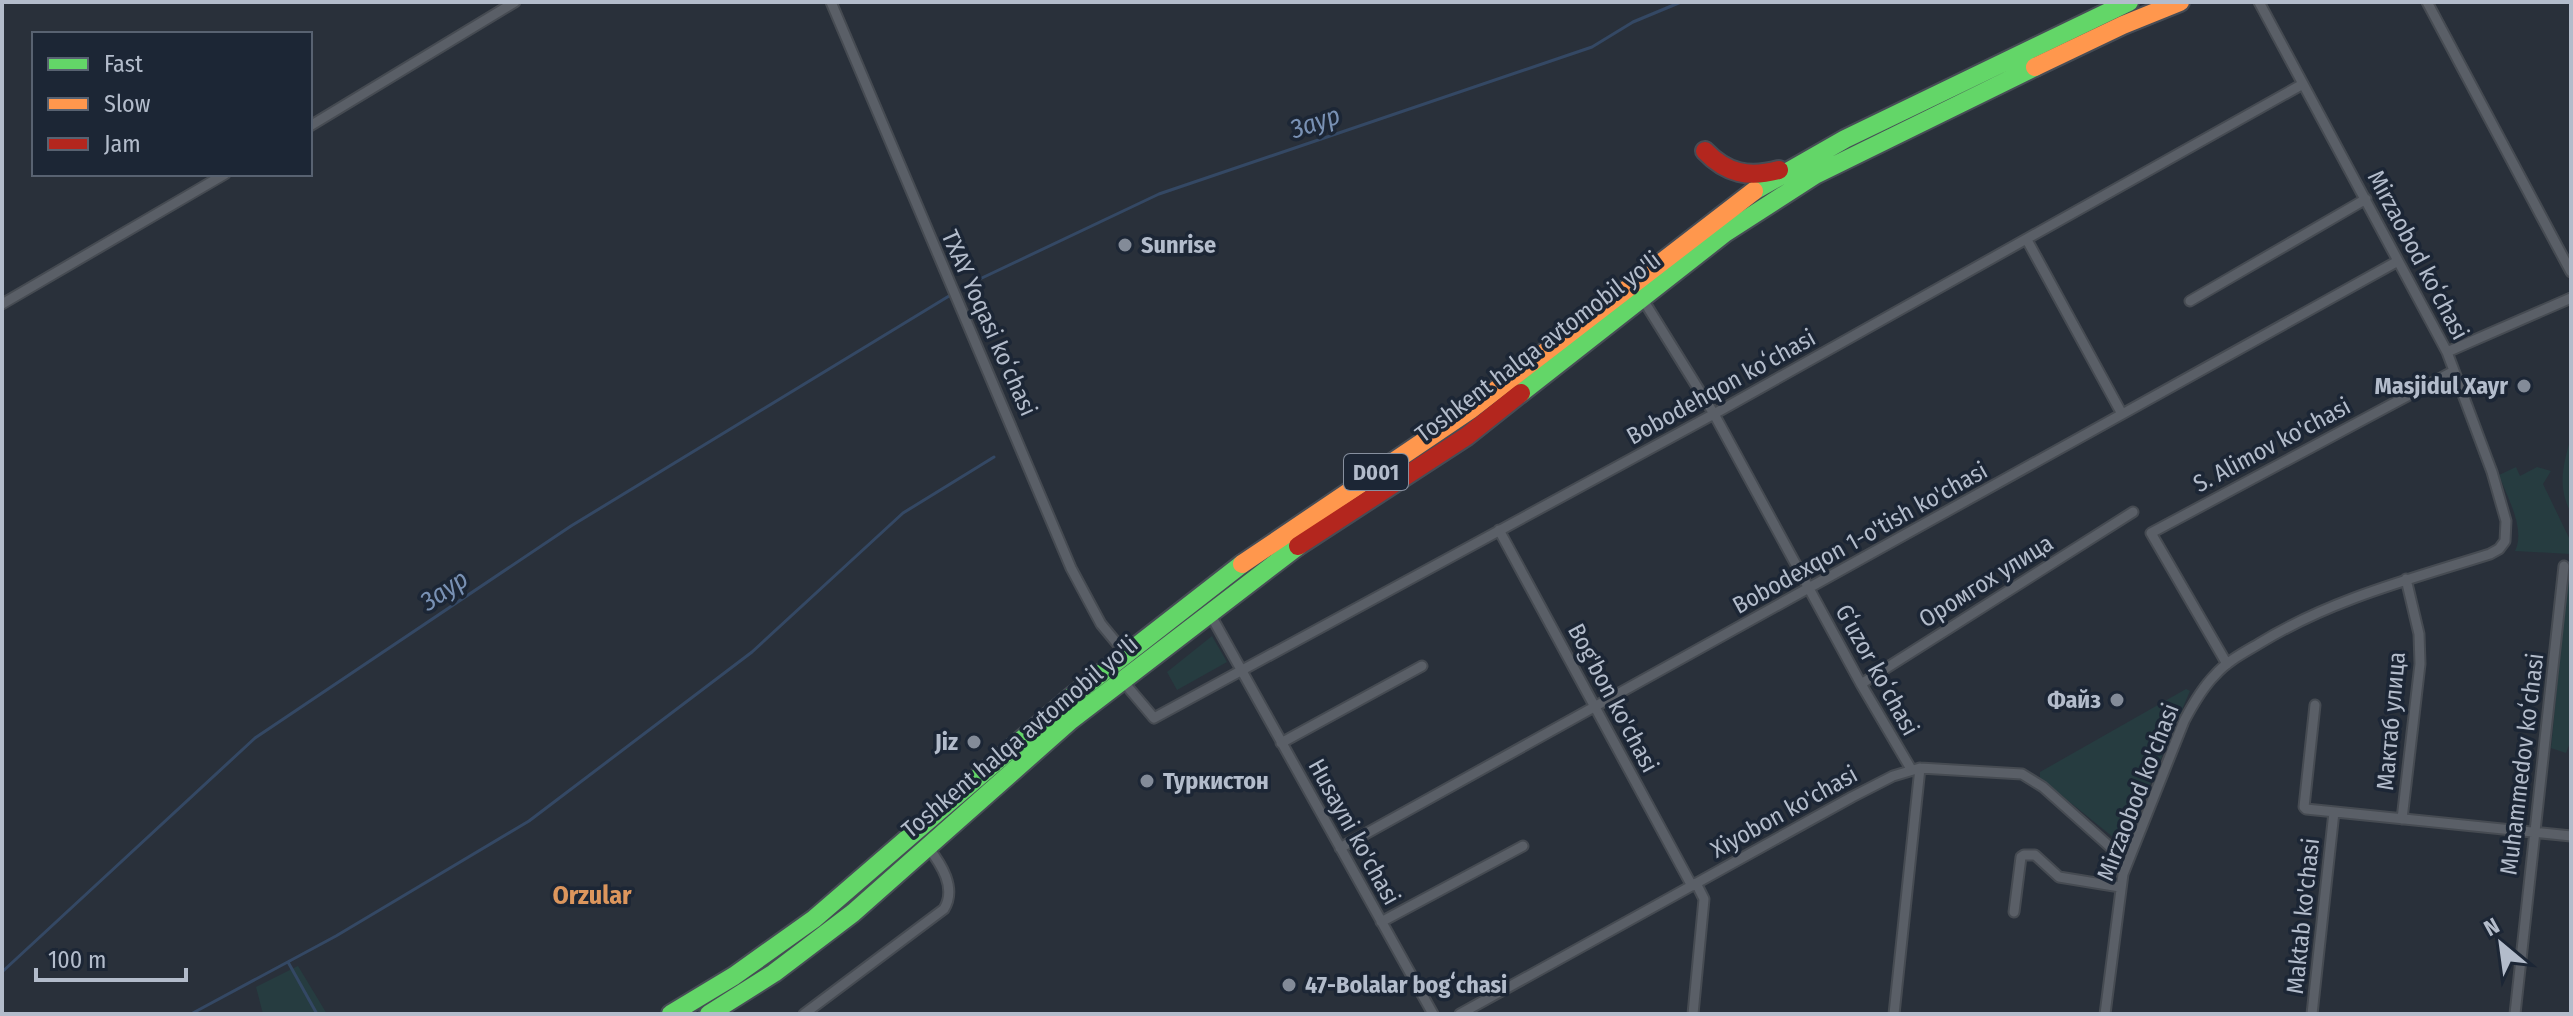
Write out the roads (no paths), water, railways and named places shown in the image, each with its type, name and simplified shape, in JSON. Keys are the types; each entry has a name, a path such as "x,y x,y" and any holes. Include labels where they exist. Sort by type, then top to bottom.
{"highway":[{"name":"Toshkent halqa avtomobil yo'li","path":"715,1013 800,954 922,840 1016,744 1125,653 1233,570 1476,429 1725,233 1815,175 2129,2"},
{"name":"Toshkent halqa avtomobil yo'li","path":"671,1014 788,939 922,840 1121,679 1747,195 1797,164 2001,73 2180,2"},
{"path":"1705,151 1726,171 1741,175 1769,173 1797,164"}],"street":[{"path":"312,125 515,2"},
{"name":"TXAY Yoqasi koʻchasi","path":"831,2 1071,568 1101,624 1125,653"},
{"name":"Mirzaobod koʻchasi","path":"2259,2 2447,352 2492,472 2507,526 2505,541"},
{"path":"2427,2 2571,272"},
{"name":"Bobodehqon koʻchasi","path":"1121,679 1154,718 1714,414 2303,84"},
{"path":"2,304 222,176"},
{"path":"2190,301 2366,199"},
{"path":"2027,240 2122,414"},
{"name":"Bobodexqon 1-o'tish ko'chasi","path":"1340,848 2398,261"},
{"name":"Gʻuzor koʻchasi","path":"1642,298 1714,414 1861,684 1915,769 1894,1014"},
{"path":"2447,352 2571,298"},
{"name":"S. Alimov ko'chasi","path":"2227,664 2151,533 2454,371"},
{"name":"Оромгох улица","path":"1861,684 2133,512"},
{"name":"Bog'bon ko'chasi","path":"1499,530 1595,708 1704,899 1693,1014"},
{"name":"Mirzaobod ko'chasi","path":"2105,1014 2120,887 2127,862 2184,721 2205,686 2227,664 2300,620 2351,597 2490,554 2505,541"},
{"name":"Muhammedov koʻchasi","path":"2515,1014 2564,566"},
{"name":"Мактаб улица","path":"2402,819 2420,664 2419,634 2406,579"},
{"name":"Husayni ko'chasi","path":"1209,612 1433,1014"},
{"path":"1281,743 1422,666"},
{"name":"Maktab ko'chasi","path":"2312,1014 2334,812 2311,811 2304,807 2315,705"},
{"name":"Xiyobon ko'chasi","path":"1460,1014 1852,797 1915,769 2022,774 2043,787 2127,862"},
{"path":"2334,812 2571,836"},
{"path":"804,1014 946,906 949,899 945,874 922,840"},
{"path":"1381,922 1523,846"},
{"path":"2014,912 2021,857 2024,855 2035,855 2059,877 2120,887"}],"waterway":[{"name":"Заур","path":"965,286 1159,194 1592,47 1633,22 1681,2"},
{"name":"Заур","path":"2,972 255,738 571,526 949,296"},
{"path":"191,1014 336,936 529,821 752,652 903,513 994,457"},
{"path":"288,962 317,1014"}],"place":[{"name":"Sunrise","path":"1125,245"},
{"name":"Masjidul Xayr","path":"2524,386"},
{"name":"Файз","path":"2117,700"},
{"name":"Jiz","path":"974,742"},
{"name":"Туркистон","path":"1147,781"},
{"name":"47-Bolalar bogʻchasi","path":"1289,985"}],"district":[{"name":"Orzular","path":"592,895"}]}
